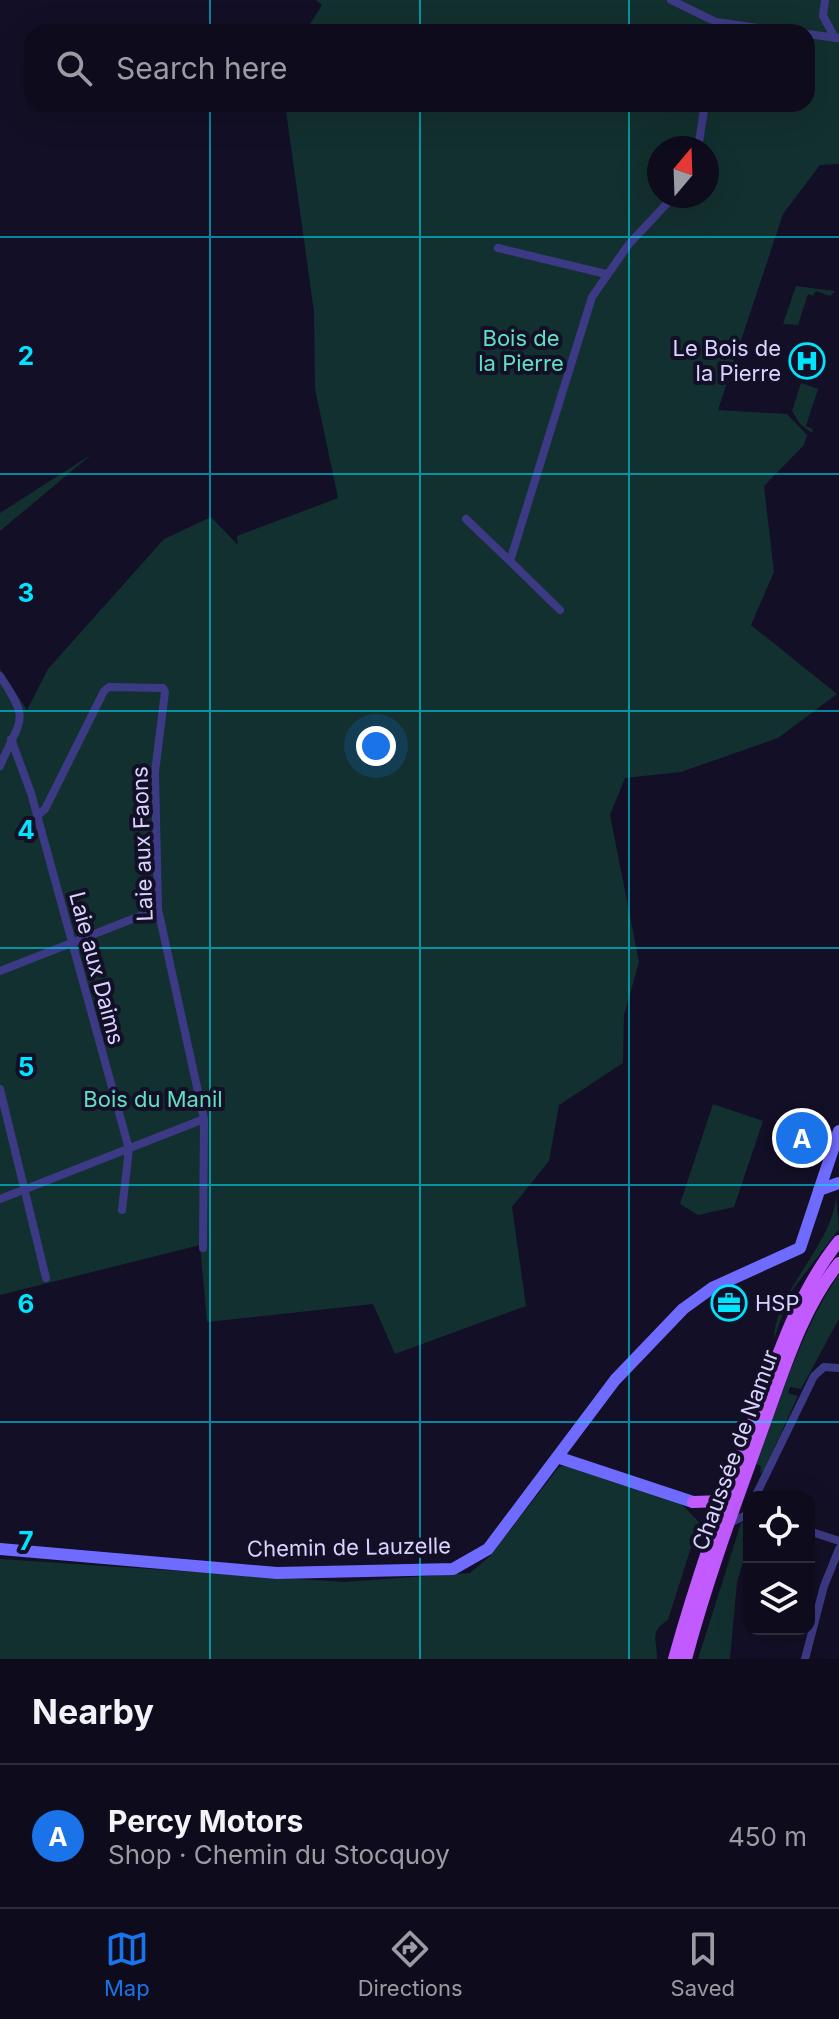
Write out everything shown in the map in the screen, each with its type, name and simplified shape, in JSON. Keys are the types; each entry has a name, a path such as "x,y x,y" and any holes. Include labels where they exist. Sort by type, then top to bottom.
{"main road":[{"name":"Chaussée de Namur","path":"686,1659 723,1522 724,1501 799,1302 816,1270 839,1241"},
{"name":"Chaussée de Namur","path":"674,1659 687,1615 723,1522 738,1497 800,1332 821,1288 839,1263"},
{"path":"693,1502 724,1501"},
{"path":"693,1502 723,1522"}],"street":[{"path":"671,0 711,24"},
{"path":"825,0 823,16 837,38"},
{"path":"815,35 837,38"},
{"path":"700,136 704,112"},
{"path":"510,561 583,319 606,274 664,208"},
{"path":"498,248 606,274"},
{"path":"466,519 560,610"},
{"path":"0,676 21,709 21,720 0,766"},
{"name":"Laie aux Faons","path":"37,816 45,809 104,691 109,687 163,688 155,772 158,909 204,1119 203,1248"},
{"name":"Laie aux Daims","path":"11,739 37,816 129,1149 122,1210"},
{"path":"0,971 158,909"},
{"path":"0,1089 46,1278"},
{"path":"0,1199 204,1119"},
{"name":"Chemin de Lauzelle","path":"0,1549 277,1573 453,1569 488,1549 560,1458 615,1380 683,1309 712,1288 800,1248 839,1131"},
{"path":"819,1190 839,1183"},
{"path":"819,1190 839,1193"},
{"path":"758,1491 814,1376 824,1367 839,1368"},
{"path":"560,1458 693,1502"},
{"path":"738,1497 743,1505"},
{"path":"723,1522 743,1516"},
{"path":"815,1533 839,1541"},
{"path":"805,1659 824,1586 839,1549"}],"green space":[{"path":"316,0 839,0 839,164 820,165 783,214 718,410 787,414 807,435 804,445 764,486 774,572 751,625 837,694 778,738 681,772 625,778 610,815 639,962 624,1015 623,1063 559,1105 549,1161 512,1207 526,1306 395,1354 373,1304 207,1322 200,1245 0,1295 0,669 27,710 48,669 164,539 211,517 238,545 237,536 338,498 315,389 314,312 286,112 815,112 815,24 310,24 322,5"},
{"path":"796,286 835,291 830,296 816,291 813,296 808,294 798,325 783,324"},
{"path":"801,383 818,389 806,426 813,429 812,433 800,424 792,411"},
{"path":"92,454 0,531 0,513"},
{"path":"713,1104 763,1121 734,1207 698,1215 680,1204"},
{"path":"836,1195 839,1229 790,1293 774,1339 784,1303 826,1231"},
{"path":"839,1274 839,1319 801,1389 790,1387 788,1393 798,1396 760,1474 761,1466 756,1464 792,1366 813,1319"},
{"path":"566,1465 679,1502 699,1522 668,1620 656,1632 657,1659 0,1659 0,1559 344,1582 470,1573 490,1556 559,1467"},
{"path":"741,1523 743,1562 737,1582 730,1659 698,1659"}],"place":[{"name":"Le Bois de la Pierre","path":"807,361"},
{"name":"Percy Motors","path":"802,1138"},
{"name":"HSP","path":"729,1303"}],"park label":[{"name":"Bois de la Pierre","path":"521,350"},
{"name":"Bois du Manil","path":"153,1099"}]}
